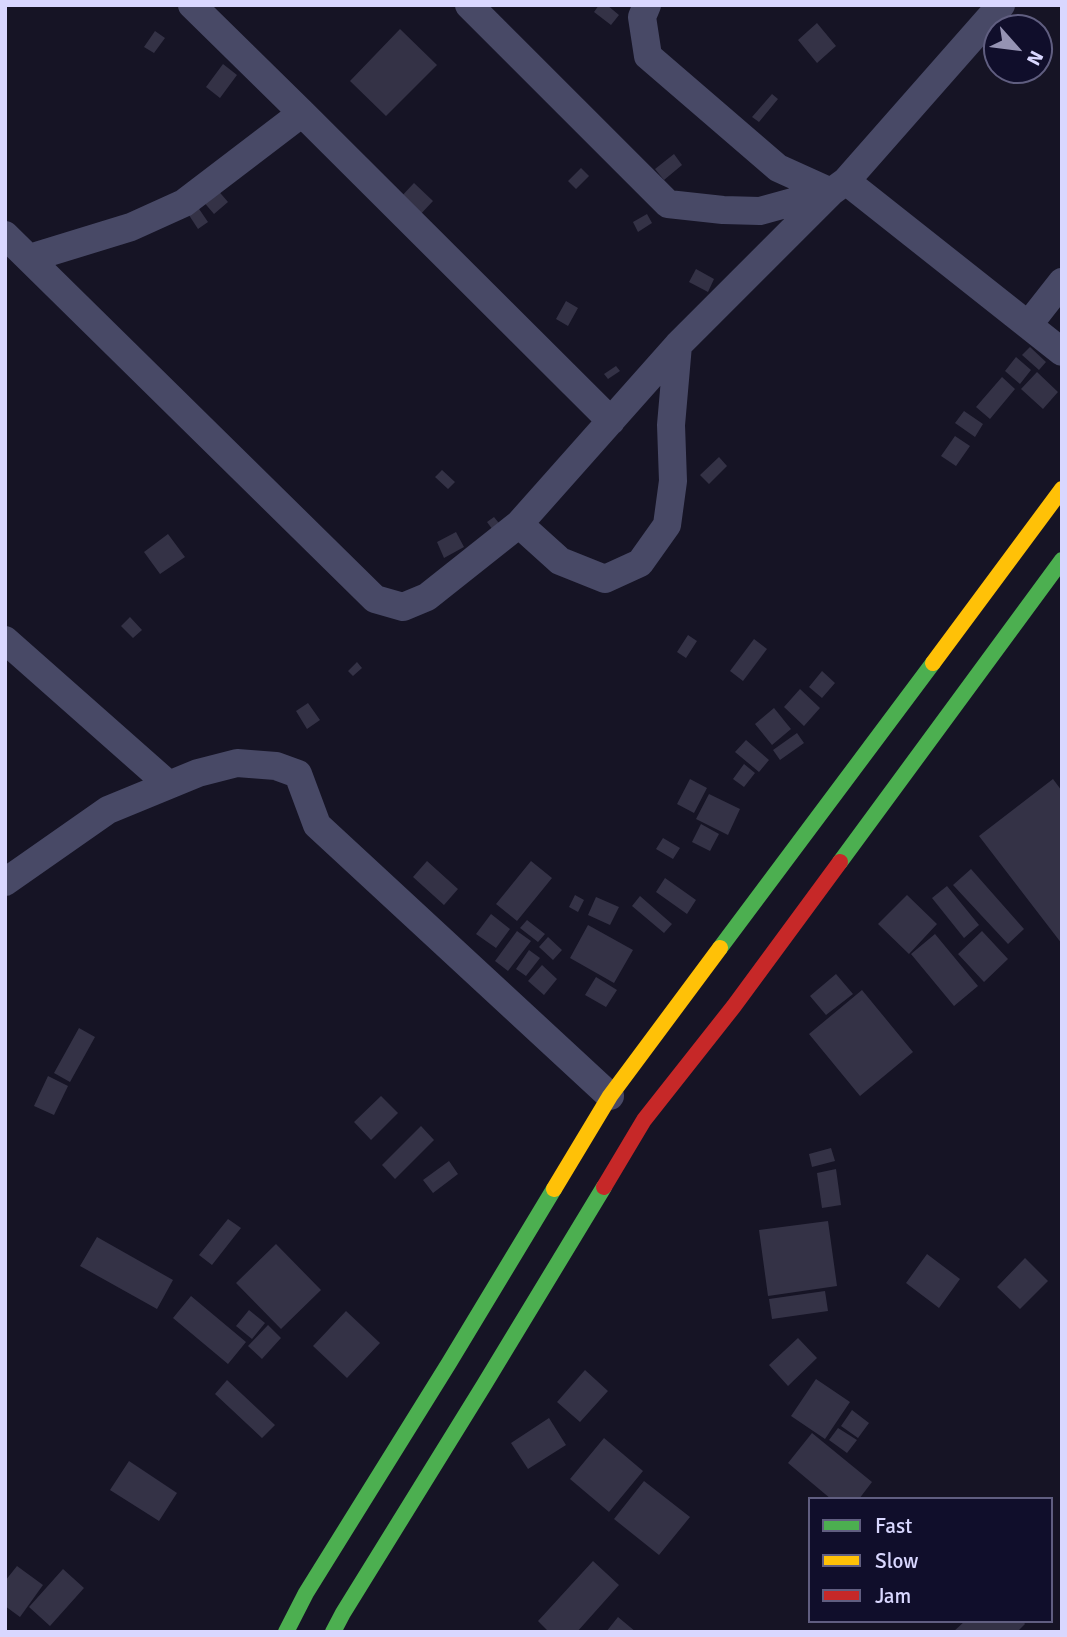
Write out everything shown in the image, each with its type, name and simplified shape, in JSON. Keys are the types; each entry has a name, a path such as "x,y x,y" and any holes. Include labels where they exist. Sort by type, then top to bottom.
{"main road":[{"path":"286,1632 306,1592 442,1375 610,1096 1062,489"},
{"path":"333,1632 645,1120 734,1006 1062,560"}],"street":[{"path":"192,5 611,421"},
{"path":"469,5 668,204 761,211 838,186"},
{"path":"647,5 642,17 648,56 778,168 838,186 1029,324 1062,352"},
{"path":"5,235 375,599 403,607 427,597 519,524 678,345 838,186 1001,5"},
{"path":"30,258 131,227 184,203 302,113"},
{"path":"1029,324 1062,282"},
{"path":"519,524 560,561 605,579 640,563 667,525 673,481 671,425 678,345"},
{"path":"5,640 169,785"},
{"path":"5,882 108,810 198,773 237,763 276,766 298,774 317,825 610,1096"}],"building":[{"path":"599,5 607,5 619,15 611,25 594,12"},
{"path":"817,23 836,46 817,63 798,40"},
{"path":"400,29 437,65 386,116 350,81"},
{"path":"155,31 165,38 154,53 144,47"},
{"path":"223,64 237,75 220,98 206,87"},
{"path":"772,94 778,99 759,122 752,117"},
{"path":"674,154 682,165 664,180 655,169"},
{"path":"581,168 589,176 576,189 568,181"},
{"path":"414,183 433,201 418,217 399,199"},
{"path":"216,188 228,202 214,214 202,200"},
{"path":"195,203 208,222 198,229 185,209"},
{"path":"647,214 652,223 638,232 633,222"},
{"path":"696,269 714,279 708,292 689,282"},
{"path":"566,301 578,308 568,326 556,319"},
{"path":"1030,347 1046,362 1039,370 1022,355"},
{"path":"1016,357 1031,370 1020,384 1005,371"},
{"path":"616,366 620,371 608,379 604,374"},
{"path":"1037,372 1058,392 1043,409 1021,389"},
{"path":"1002,377 1015,389 990,419 976,407"},
{"path":"964,411 983,424 975,437 955,423"},
{"path":"955,436 970,446 956,466 941,456"},
{"path":"719,457 727,466 709,484 700,475"},
{"path":"442,470 455,482 448,489 435,477"},
{"path":"494,517 503,528 496,534 487,522"},
{"path":"456,532 464,547 444,558 437,542"},
{"path":"168,534 185,557 160,574 144,552"},
{"path":"130,617 142,630 133,638 121,626"},
{"path":"688,635 697,641 686,658 677,652"},
{"path":"754,639 767,649 743,681 730,671"},
{"path":"357,662 362,668 353,676 348,671"},
{"path":"822,671 835,683 822,698 809,687"},
{"path":"800,689 820,708 804,726 784,707"},
{"path":"308,703 320,720 307,729 296,711"},
{"path":"774,708 791,729 772,745 755,724"},
{"path":"797,733 804,743 780,760 773,750"},
{"path":"746,740 769,760 759,772 735,752"},
{"path":"744,764 755,773 744,787 733,779"},
{"path":"690,779 707,788 694,813 677,804"},
{"path":"1053,779 1062,791 1062,944 979,836"},
{"path":"709,794 740,809 728,835 696,819"},
{"path":"701,824 719,834 710,851 692,842"},
{"path":"663,838 680,848 673,859 656,849"},
{"path":"427,861 458,889 444,905 413,877"},
{"path":"531,861 552,878 517,921 496,904"},
{"path":"971,869 1024,929 1008,944 953,885"},
{"path":"665,878 696,900 687,914 656,892"},
{"path":"947,886 979,925 964,938 932,898"},
{"path":"575,895 584,900 578,912 569,907"},
{"path":"907,895 937,924 909,954 878,924"},
{"path":"640,896 672,924 664,933 632,906"},
{"path":"596,897 619,907 610,925 588,915"},
{"path":"491,914 510,929 496,948 476,934"},
{"path":"527,920 545,934 538,942 520,928"},
{"path":"588,925 633,950 614,983 570,958"},
{"path":"517,931 531,941 508,971 495,961"},
{"path":"982,931 1008,959 984,982 958,954"},
{"path":"935,934 978,986 954,1006 911,954"},
{"path":"548,937 562,950 553,960 539,947"},
{"path":"529,950 540,958 526,976 516,969"},
{"path":"542,965 557,979 544,995 528,981"},
{"path":"836,974 853,994 826,1015 810,996"},
{"path":"596,977 617,990 606,1007 585,995"},
{"path":"862,990 913,1052 860,1096 809,1034"},
{"path":"79,1028 95,1037 70,1082 54,1073"},
{"path":"48,1076 68,1086 54,1115 34,1106"},
{"path":"381,1096 398,1113 371,1140 354,1122"},
{"path":"421,1126 434,1140 395,1179 382,1165"},
{"path":"831,1148 835,1161 812,1167 809,1154"},
{"path":"449,1161 458,1174 433,1193 423,1180"},
{"path":"836,1169 841,1205 822,1208 817,1173"},
{"path":"228,1219 241,1228 212,1265 199,1255"},
{"path":"828,1221 837,1286 768,1296 759,1230"},
{"path":"97,1237 173,1280 157,1309 80,1266"},
{"path":"276,1244 321,1290 281,1329 236,1283"},
{"path":"927,1254 960,1279 939,1308 906,1283"},
{"path":"1025,1258 1048,1281 1020,1309 997,1287"},
{"path":"825,1291 828,1311 772,1319 769,1299"},
{"path":"191,1296 246,1342 228,1364 173,1318"},
{"path":"249,1310 265,1323 252,1339 236,1326"},
{"path":"346,1311 380,1343 347,1378 313,1346"},
{"path":"268,1325 281,1338 262,1359 248,1346"},
{"path":"798,1338 817,1358 788,1386 769,1365"},
{"path":"585,1370 608,1391 580,1422 557,1402"},
{"path":"816,1379 850,1402 825,1439 791,1416"},
{"path":"227,1380 275,1425 262,1438 215,1394"},
{"path":"852,1410 869,1423 858,1438 841,1426"},
{"path":"549,1418 566,1445 528,1469 511,1443"},
{"path":"838,1428 857,1440 847,1453 829,1440"},
{"path":"812,1433 872,1482 861,1497 829,1497 788,1463"},
{"path":"604,1438 643,1471 609,1512 570,1479"},
{"path":"129,1461 177,1493 159,1521 110,1490"},
{"path":"644,1481 690,1517 659,1555 614,1519"},
{"path":"593,1561 619,1585 577,1632 549,1632 538,1621"},
{"path":"17,1566 43,1585 20,1617 5,1606 5,1581"},
{"path":"63,1569 84,1588 50,1626 29,1607"},
{"path":"618,1617 636,1632 606,1632"},
{"path":"963,1623 1025,1624 1017,1632 953,1632"}],"traffic: fast":[{"path":"840,862 1062,560"},
{"path":"720,948 933,663"},
{"path":"333,1632 604,1187"},
{"path":"286,1632 306,1593 554,1189"}],"traffic: slow":[{"path":"933,663 1062,489"},
{"path":"554,1189 610,1096 720,948"}],"traffic: jam":[{"path":"604,1187 644,1120 734,1006 840,862"}]}
